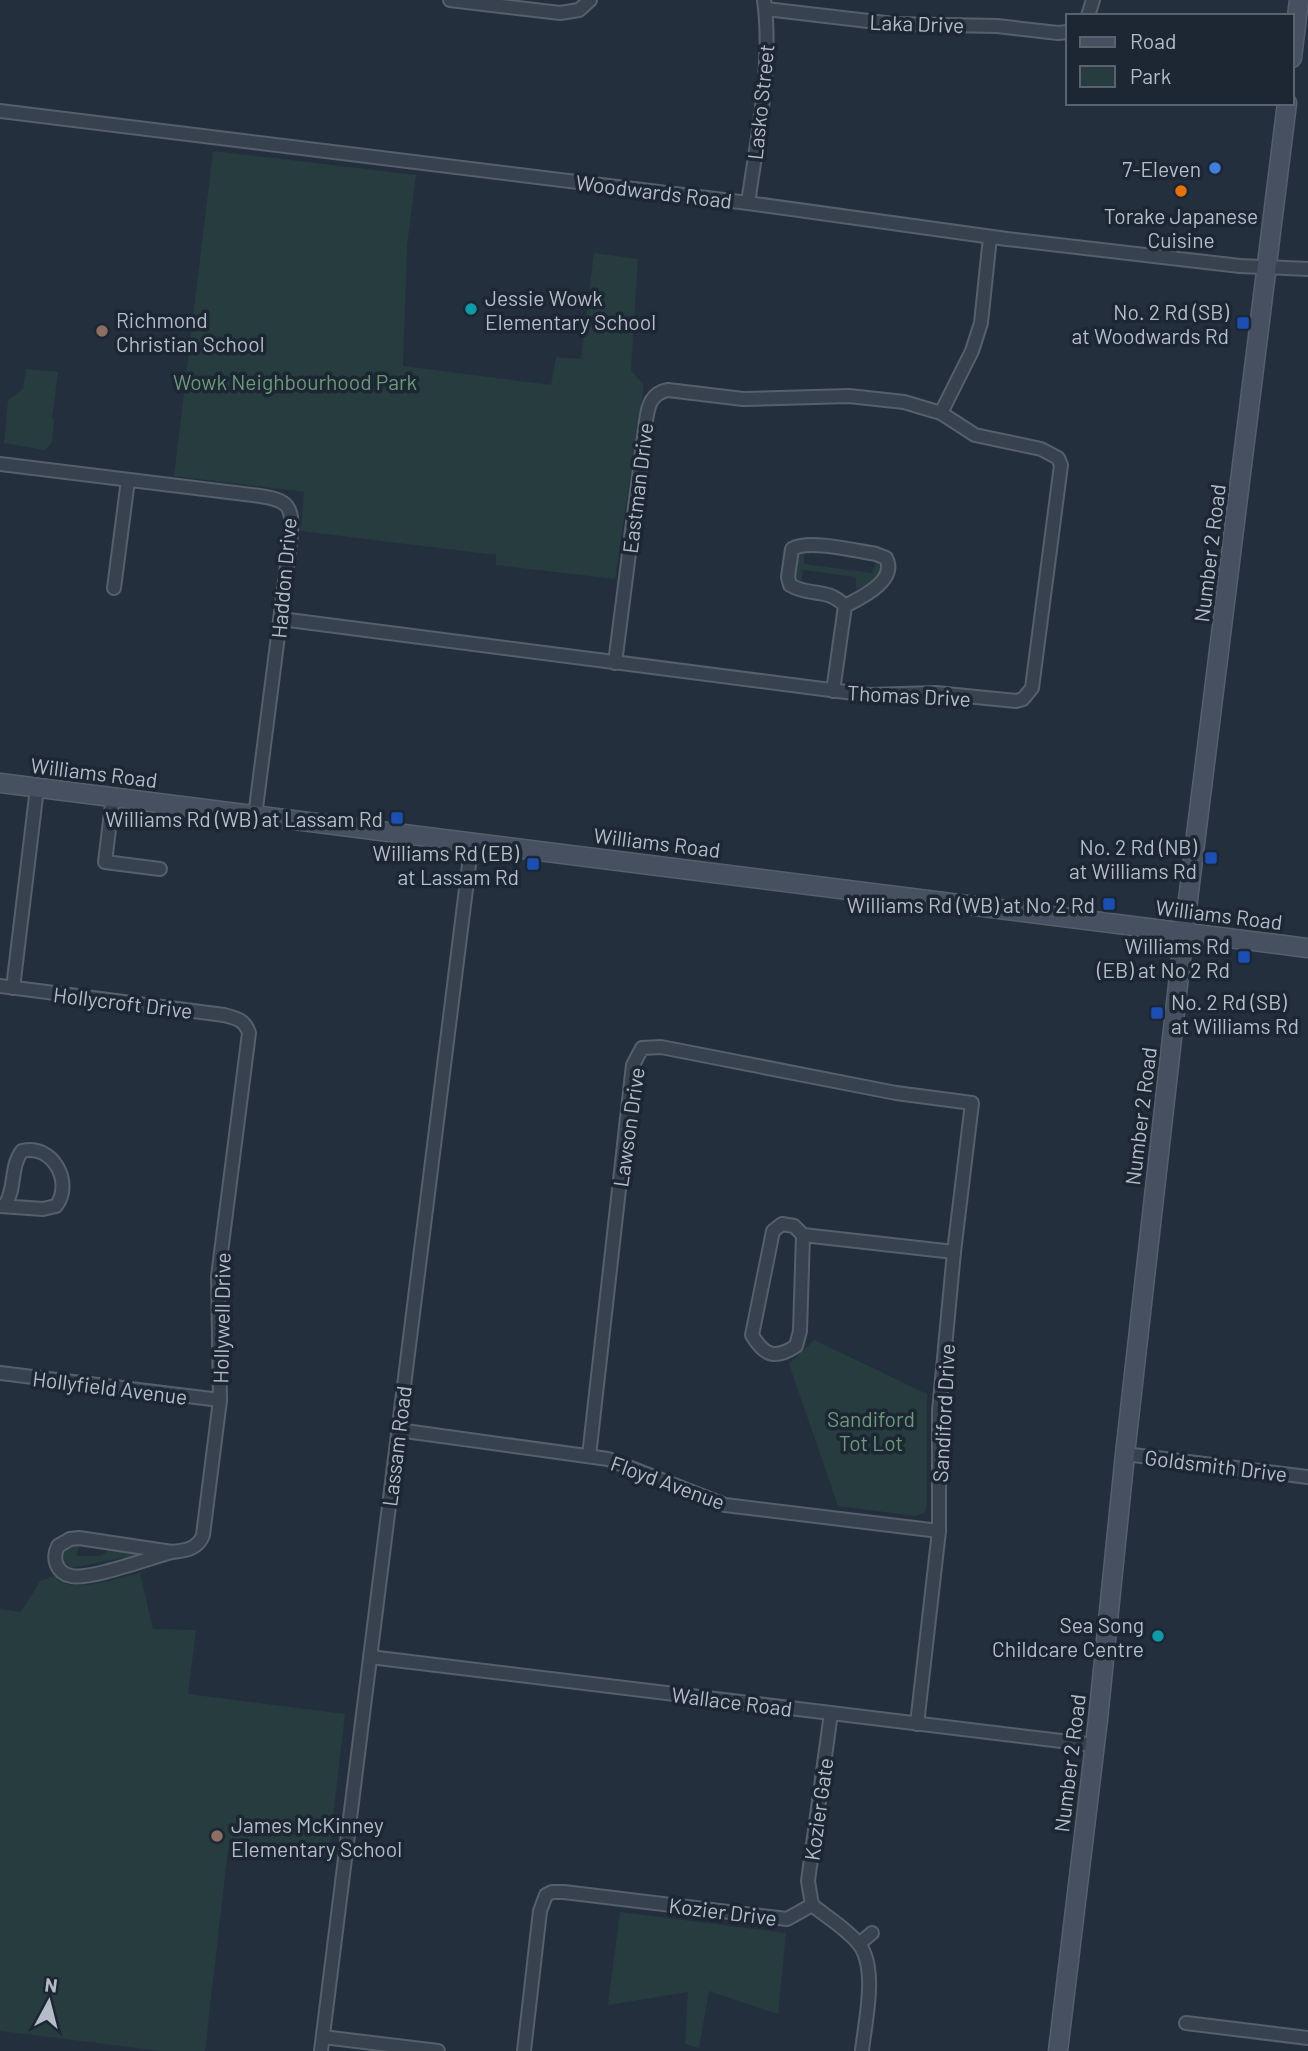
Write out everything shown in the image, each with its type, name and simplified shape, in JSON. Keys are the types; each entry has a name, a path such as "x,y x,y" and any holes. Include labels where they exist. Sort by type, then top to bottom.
{"main road":[{"path":"1294,41 1299,0"},
{"name":"Number 2 Road","path":"1058,2051 1184,932 1287,105"},
{"name":"Williams Road","path":"0,783 1308,948"}],"street":[{"path":"450,0 560,13 579,10 590,0"},
{"name":"Laka Drive","path":"765,5 894,24 974,25 1066,32"},
{"name":"Lasko Street","path":"748,203 765,69 765,5"},
{"name":"Woodwards Road","path":"0,111 748,203 990,237 1240,266 1308,270"},
{"path":"941,413 972,351 981,323 990,237"},
{"name":"Eastman Drive","path":"615,663 646,421 651,399 660,391 743,400 849,396 904,402 941,413"},
{"name":"Thomas Drive","path":"281,619 869,695 936,693 1009,702 1023,699 1032,688 1061,465 1058,458 1041,449 975,435 941,413"},
{"name":"Haddon Drive","path":"0,464 269,497 288,506 292,519 256,816"},
{"path":"114,588 128,480"},
{"path":"833,691 845,607 883,580 888,568 886,558 876,554 813,545 792,549 788,577 790,585 831,595 845,607"},
{"path":"6,987 37,788"},
{"path":"113,796 105,862 160,869"},
{"name":"Lassam Road","path":"321,2051 472,841"},
{"name":"Hollycroft Drive","path":"6,987 224,1015 245,1023"},
{"name":"Hollywell Drive","path":"172,1552 79,1538 70,1539 58,1546 55,1558 59,1569 75,1576 144,1562 195,1546 203,1535 220,1400 218,1276 250,1038 245,1023"},
{"name":"Lawson Drive","path":"589,1456 633,1065 642,1048 661,1046 896,1093 972,1103"},
{"name":"Sandiford Drive","path":"917,1724 939,1531 939,1411 972,1103"},
{"path":"30,1149 41,1152 60,1168 63,1180 56,1206 43,1209 2,1205 10,1196 16,1161 22,1151 30,1149"},
{"path":"803,1235 800,1331 796,1346 783,1354 771,1354 759,1347 752,1335 773,1231 782,1224 794,1226 803,1235 954,1252"},
{"name":"Hollyfield Avenue","path":"0,1373 220,1400"},
{"name":"Floyd Avenue","path":"398,1430 608,1459 725,1505 939,1531"},
{"name":"Goldsmith Drive","path":"1125,1454 1308,1477"},
{"name":"Wallace Road","path":"370,1657 1094,1745"},
{"name":"Kozier Gate","path":"812,1905 808,1881 831,1713"},
{"name":"Kozier Drive","path":"524,2051 540,1911 546,1895 557,1891 787,1919 812,1905"},
{"path":"812,1905 859,1944 866,1958 869,1976 862,2051"},
{"path":"859,1944 872,1933"},
{"path":"1186,2024 1308,2038"},
{"path":"323,2037 438,2051"}],"green space":[{"name":"Wowk Neighbourhood Park","path":"213,151 416,175 407,246 403,366 551,385 556,357 581,359 594,253 638,259 631,370 644,386 615,579 496,565 496,555 301,531 304,492 174,476"},
{"path":"26,369 58,372 52,442 45,450 4,443 8,400 23,389"},
{"path":"804,553 804,564 872,573 876,562 881,566 873,581 858,589 856,577 803,570 801,580 798,581 794,577 797,555"},
{"name":"Sandiford Tot Lot","path":"814,1340 927,1394 925,1512 916,1516 838,1506 789,1364"},
{"path":"68,1546 80,1546 76,1556 101,1556 110,1549 137,1555 71,1568 64,1562 63,1553"},
{"path":"140,1573 153,1629 196,1630 188,1694 345,1714 328,1861 228,1849 205,2051 160,2051 0,2031 0,1609 21,1612 40,1581 54,1576 61,1582 82,1585"},
{"path":"620,1912 786,1933 778,2014 709,1991 699,2048 685,2044 688,1992 608,2005"}],"place":[{"name":"7-Eleven","path":"1215,168"},
{"name":"Torake Japanese Cuisine","path":"1181,191"},
{"name":"Jessie Wowk Elementary School","path":"471,309"},
{"name":"No. 2 Rd (SB) at Woodwards Rd","path":"1243,323"},
{"name":"Richmond Christian School","path":"102,331"},
{"name":"Williams Rd (WB) at Lassam Rd","path":"397,818"},
{"name":"No. 2 Rd (NB) at Williams Rd","path":"1211,858"},
{"name":"Williams Rd (EB) at Lassam Rd","path":"533,864"},
{"name":"Williams Rd (WB) at No 2 Rd","path":"1109,904"},
{"name":"Williams Rd (EB) at No 2 Rd","path":"1244,957"},
{"name":"No. 2 Rd (SB) at Williams Rd","path":"1157,1013"},
{"name":"Sea Song Childcare Centre","path":"1158,1636"},
{"name":"James McKinney Elementary School","path":"217,1836"}]}
